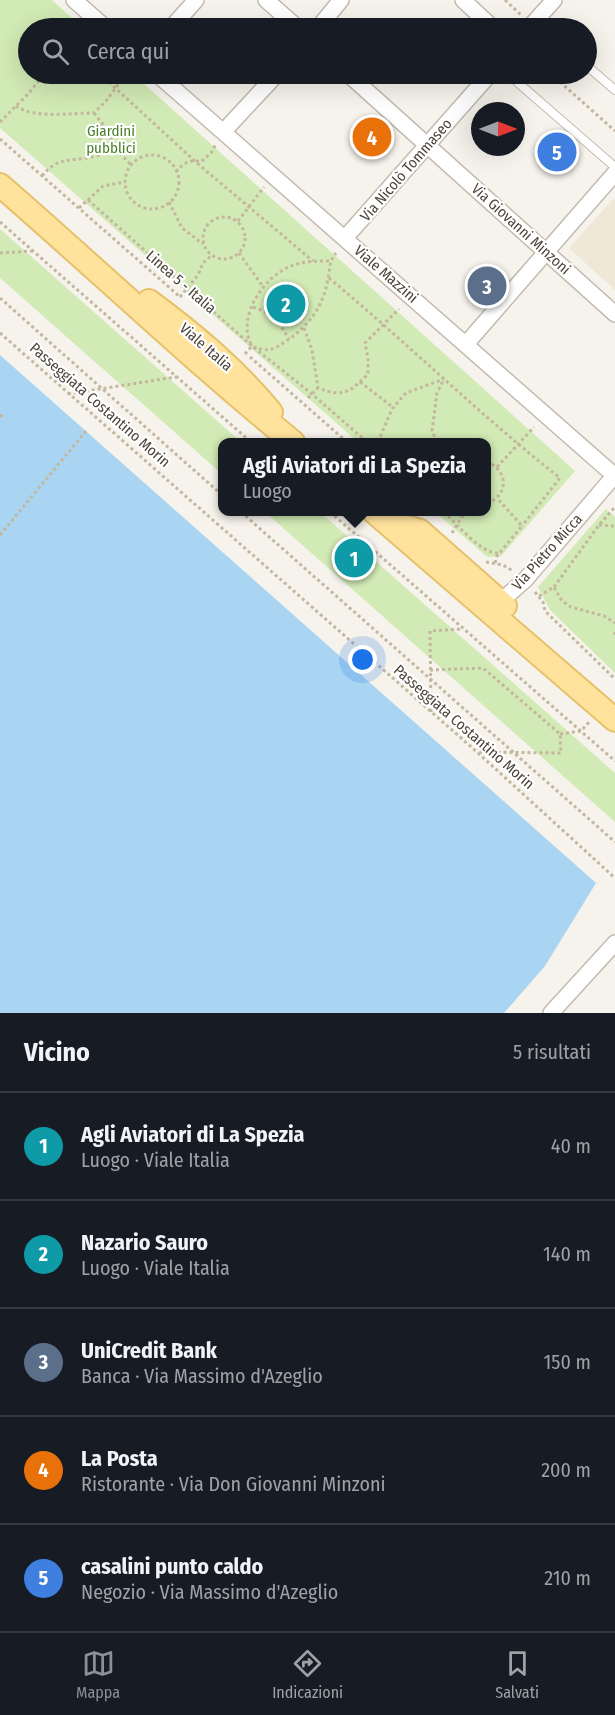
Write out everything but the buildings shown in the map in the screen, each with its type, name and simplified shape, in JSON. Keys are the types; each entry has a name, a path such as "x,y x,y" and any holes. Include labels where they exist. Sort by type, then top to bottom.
{"main road":[{"name":"Viale Italia","path":"0,185 99,271 230,391 289,438"},
{"path":"379,516 615,720"},
{"path":"381,516 420,531 546,641 556,668"}],"street":[{"path":"74,0 95,18"},
{"path":"180,18 196,0"},
{"path":"266,0 287,18"},
{"path":"326,18 341,0"},
{"path":"463,0 482,18"},
{"path":"533,18 554,0"},
{"name":"Viale Mazzini","path":"169,84 615,475"},
{"path":"224,131 268,84"},
{"name":"Via Giovanni Minzoni","path":"359,84 615,314"},
{"name":"Via Nicolò Tommaseo","path":"345,238 481,84"},
{"path":"466,344 615,173"},
{"name":"Via Pietro Micca","path":"467,594 500,602 525,580 615,475"},
{"path":"551,1013 615,943"}],"lane":[{"path":"597,74 615,90"},
{"path":"520,84 615,167"}],"path":[{"path":"505,0 522,18"},
{"path":"0,122 35,84"},
{"path":"111,84 194,160 313,261"},
{"path":"16,106 21,110 56,115 94,113 119,84"},
{"path":"562,84 615,131"},
{"path":"94,113 115,148 131,165"},
{"path":"42,176 53,165 69,159 87,159 99,155 101,122"},
{"path":"176,172 182,165 194,160 201,162 211,153 224,131"},
{"name":"Linea 5 - Italia","path":"0,139 187,303"},
{"path":"146,155 156,155 172,164 176,172 178,188 169,202 154,209 138,205 126,191 126,173 131,165 146,155"},
{"path":"238,221 274,176"},
{"path":"79,208 103,186 125,182"},
{"path":"88,200 252,345 362,438"},
{"path":"169,202 182,228 203,244 212,255 226,259 239,253 245,233 238,221 226,216 213,219 204,229 203,244"},
{"path":"0,222 246,438"},
{"path":"330,261 297,264 276,274 264,288 253,307 246,329 252,345 264,351 274,349 304,328 317,312 328,279 330,261 345,238"},
{"path":"0,253 33,251"},
{"path":"239,253 264,288"},
{"path":"180,297 198,275 203,263 212,255"},
{"path":"328,279 383,324 518,445 560,478 500,552 495,563"},
{"path":"318,388 335,394 353,390 368,374 365,343 412,297"},
{"name":"Passeggiata Costantino Morin","path":"0,298 218,491"},
{"path":"253,307 275,318 289,339"},
{"path":"304,328 312,350 318,388"},
{"name":"Passeggiata Costantino Morin","path":"0,333 477,752 615,878"},
{"path":"245,354 252,345"},
{"path":"238,347 342,438"},
{"path":"68,394 176,377"},
{"path":"380,438 394,408 406,393 444,378"},
{"path":"435,438 432,431 437,393 444,378"},
{"path":"360,382 394,408"},
{"path":"308,398 318,388"},
{"path":"497,467 545,415"},
{"path":"0,535 86,431"},
{"path":"491,464 497,467 504,480 501,493 491,500"},
{"path":"497,498 522,526"},
{"path":"539,596 554,587 599,525 615,507"},
{"name":"Passeggiata Costantino Morin","path":"246,516 615,842"},
{"path":"335,516 615,761"},
{"path":"448,516 492,553 500,552"},
{"path":"452,535 462,516"},
{"path":"592,522 615,526"},
{"path":"554,587 562,601 572,607 604,616 615,624"},
{"path":"431,713 430,631 464,629"},
{"path":"615,632 615,638"},
{"path":"430,670 483,668 560,734 561,753 477,752"},
{"path":"560,734 581,731"}],"shaded area":[{"path":"613,199 615,200 615,290 569,248"}],"green space":[{"name":"Giardini pubblici","path":"0,0 52,0 72,18 18,18 18,84 144,84 575,471 501,556 488,557 440,516 491,516 491,438 353,438 0,128"},
{"path":"0,229 236,438 218,438 218,470 0,278"},
{"path":"606,509 615,517 615,673 550,610 538,587"},
{"path":"270,516 325,516 615,773 615,822"}],"water":[{"path":"0,355 596,883 545,966 504,1013 0,1013"}],"place":[{"name":"La Posta","path":"372,137"},
{"name":"casalini punto caldo","path":"557,152"},
{"name":"UniCredit Bank","path":"487,286"},
{"name":"Nazario Sauro","path":"286,304"},
{"name":"Agli Aviatori di La Spezia","path":"354,558"}]}
